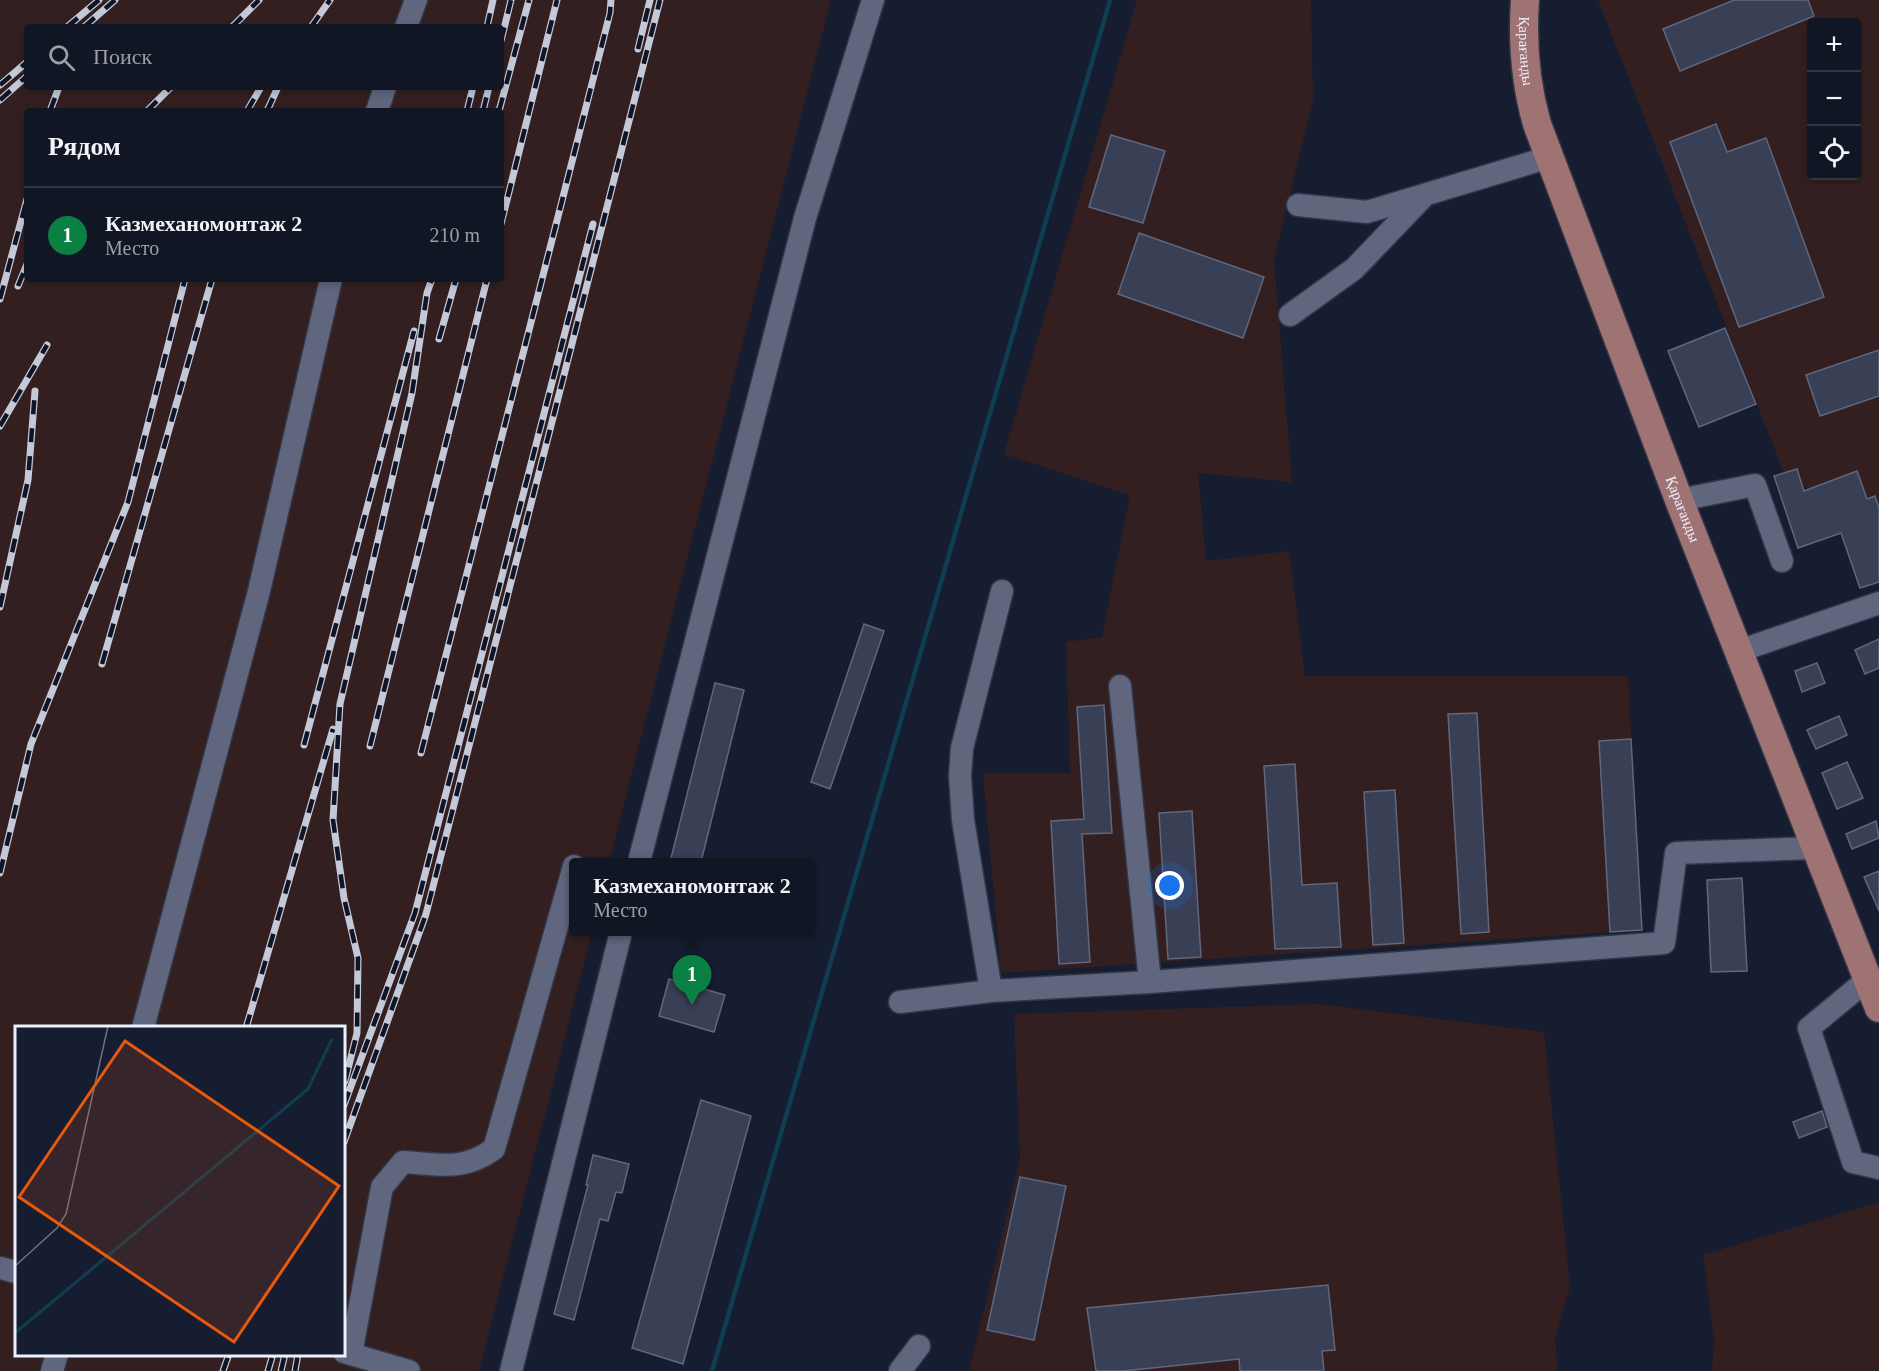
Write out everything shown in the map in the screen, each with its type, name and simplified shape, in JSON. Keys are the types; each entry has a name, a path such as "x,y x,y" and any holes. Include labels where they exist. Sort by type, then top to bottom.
{"main road":[{"name":"Қарағанды","path":"1525,0 1523,50 1528,92 1550,157 1679,500 1814,848 1879,1008"}],"street":[{"path":"407,24 416,0"},
{"path":"640,858 805,218 873,0"},
{"path":"378,108 385,90"},
{"path":"1298,205 1367,212 1550,157"},
{"path":"1290,315 1354,269 1426,194"},
{"path":"144,1026 259,591 330,282"},
{"path":"1679,500 1755,485 1782,561"},
{"path":"992,992 963,820 960,776 962,748 1002,591"},
{"path":"1739,651 1878,605"},
{"path":"1120,686 1150,982"},
{"path":"900,1002 992,992 1664,943 1676,853 1814,848"},
{"path":"410,1371 347,1353 382,1187 403,1162 462,1165 476,1162 494,1149 569,882"},
{"path":"511,1371 620,936"},
{"path":"1867,980 1809,1028 1853,1162 1879,1168"},
{"path":"0,1268 15,1272"},
{"path":"900,1371 919,1346"},
{"path":"52,1371 56,1356"}],"shaded area":[{"path":"0,0 831,0 610,858 569,858 569,936 591,936 479,1371 0,1371"},
{"path":"1137,0 1311,0 1313,101 1274,260 1292,482 1198,473 1206,561 1289,551 1305,676 1628,676 1642,930 1001,973 983,773 1070,773 1066,642 1102,637 1130,495 1004,454"},
{"path":"1598,0 1879,0 1879,534 1784,473"},
{"path":"1318,1004 1544,1032 1570,1287 1555,1339 1558,1371 969,1371 1020,1160 1014,1014"},
{"path":"1879,1202 1879,1371 1712,1371 1714,1338 1703,1255"}],"building":[{"path":"1734,0 1808,0 1814,16 1680,71 1663,29"},
{"path":"1716,124 1727,152 1766,138 1824,297 1739,327 1670,142"},
{"path":"1111,135 1165,151 1143,223 1089,207"},
{"path":"1139,233 1264,277 1243,338 1118,294"},
{"path":"1725,328 1756,404 1699,427 1668,351"},
{"path":"1879,350 1879,396 1820,416 1806,375"},
{"path":"1797,469 1804,491 1857,471 1867,499 1875,496 1879,508 1879,582 1860,588 1841,533 1798,548 1774,476"},
{"path":"864,624 884,631 830,789 811,782"},
{"path":"1879,639 1879,668 1865,674 1855,650"},
{"path":"1817,663 1825,683 1802,692 1795,671"},
{"path":"715,683 744,690 702,858 671,858"},
{"path":"1104,705 1112,833 1082,834 1090,962 1059,964 1051,821 1084,819 1077,707"},
{"path":"1477,713 1489,932 1461,934 1448,714"},
{"path":"1839,716 1847,735 1816,749 1807,730"},
{"path":"1631,739 1642,930 1610,932 1599,741"},
{"path":"1847,762 1863,798 1837,809 1822,773"},
{"path":"1295,764 1302,885 1337,883 1341,947 1275,949 1264,766"},
{"path":"1395,790 1404,943 1373,945 1364,792"},
{"path":"1192,811 1201,957 1168,959 1159,813"},
{"path":"1876,821 1879,838 1852,849 1846,834"},
{"path":"1879,871 1879,911 1864,877"},
{"path":"1742,878 1747,971 1711,972 1707,880"},
{"path":"669,979 725,995 714,1032 659,1016"},
{"path":"701,1100 751,1116 683,1364 632,1348"},
{"path":"1822,1111 1827,1127 1799,1138 1793,1122"},
{"path":"593,1155 629,1164 622,1193 616,1192 608,1221 600,1219 574,1320 554,1314 588,1185 586,1185"},
{"path":"1020,1177 1066,1186 1034,1340 987,1330"},
{"path":"1328,1285 1335,1350 1322,1351 1324,1371 1240,1371 1239,1359 1123,1371 1096,1371 1087,1308"}],"waterway":[{"path":"712,1371 1110,0"}],"railway":[{"path":"71,24 99,0"},
{"path":"87,24 115,0"},
{"path":"235,24 259,0"},
{"path":"313,24 330,0"},
{"path":"488,24 493,0"},
{"path":"504,29 511,0"},
{"path":"500,108 529,0"},
{"path":"504,212 557,0"},
{"path":"421,753 610,13 611,0"},
{"path":"638,49 650,0"},
{"path":"345,1139 426,914 660,0"},
{"path":"0,85 24,65"},
{"path":"0,100 24,79"},
{"path":"51,108 58,90"},
{"path":"150,108 168,90"},
{"path":"249,108 259,90"},
{"path":"268,108 277,90"},
{"path":"468,108 472,90"},
{"path":"484,108 488,90"},
{"path":"0,299 24,210"},
{"path":"345,1102 415,913 593,224"},
{"path":"18,286 24,271"},
{"path":"0,873 31,744 128,502 184,282"},
{"path":"102,664 211,282"},
{"path":"345,1081 357,1033 358,958 344,898 333,820 340,704 412,393 427,293 431,282"},
{"path":"439,339 455,282"},
{"path":"370,746 486,282"},
{"path":"304,745 414,331"},
{"path":"0,426 47,345"},
{"path":"0,607 28,480 35,391"},
{"path":"247,1026 333,729"},
{"path":"223,1371 228,1356"},
{"path":"268,1371 272,1356"},
{"path":"281,1371 285,1356"},
{"path":"295,1371 298,1356"}],"place":[{"name":"Казмеханомонтаж 2","path":"692,1005"}]}
